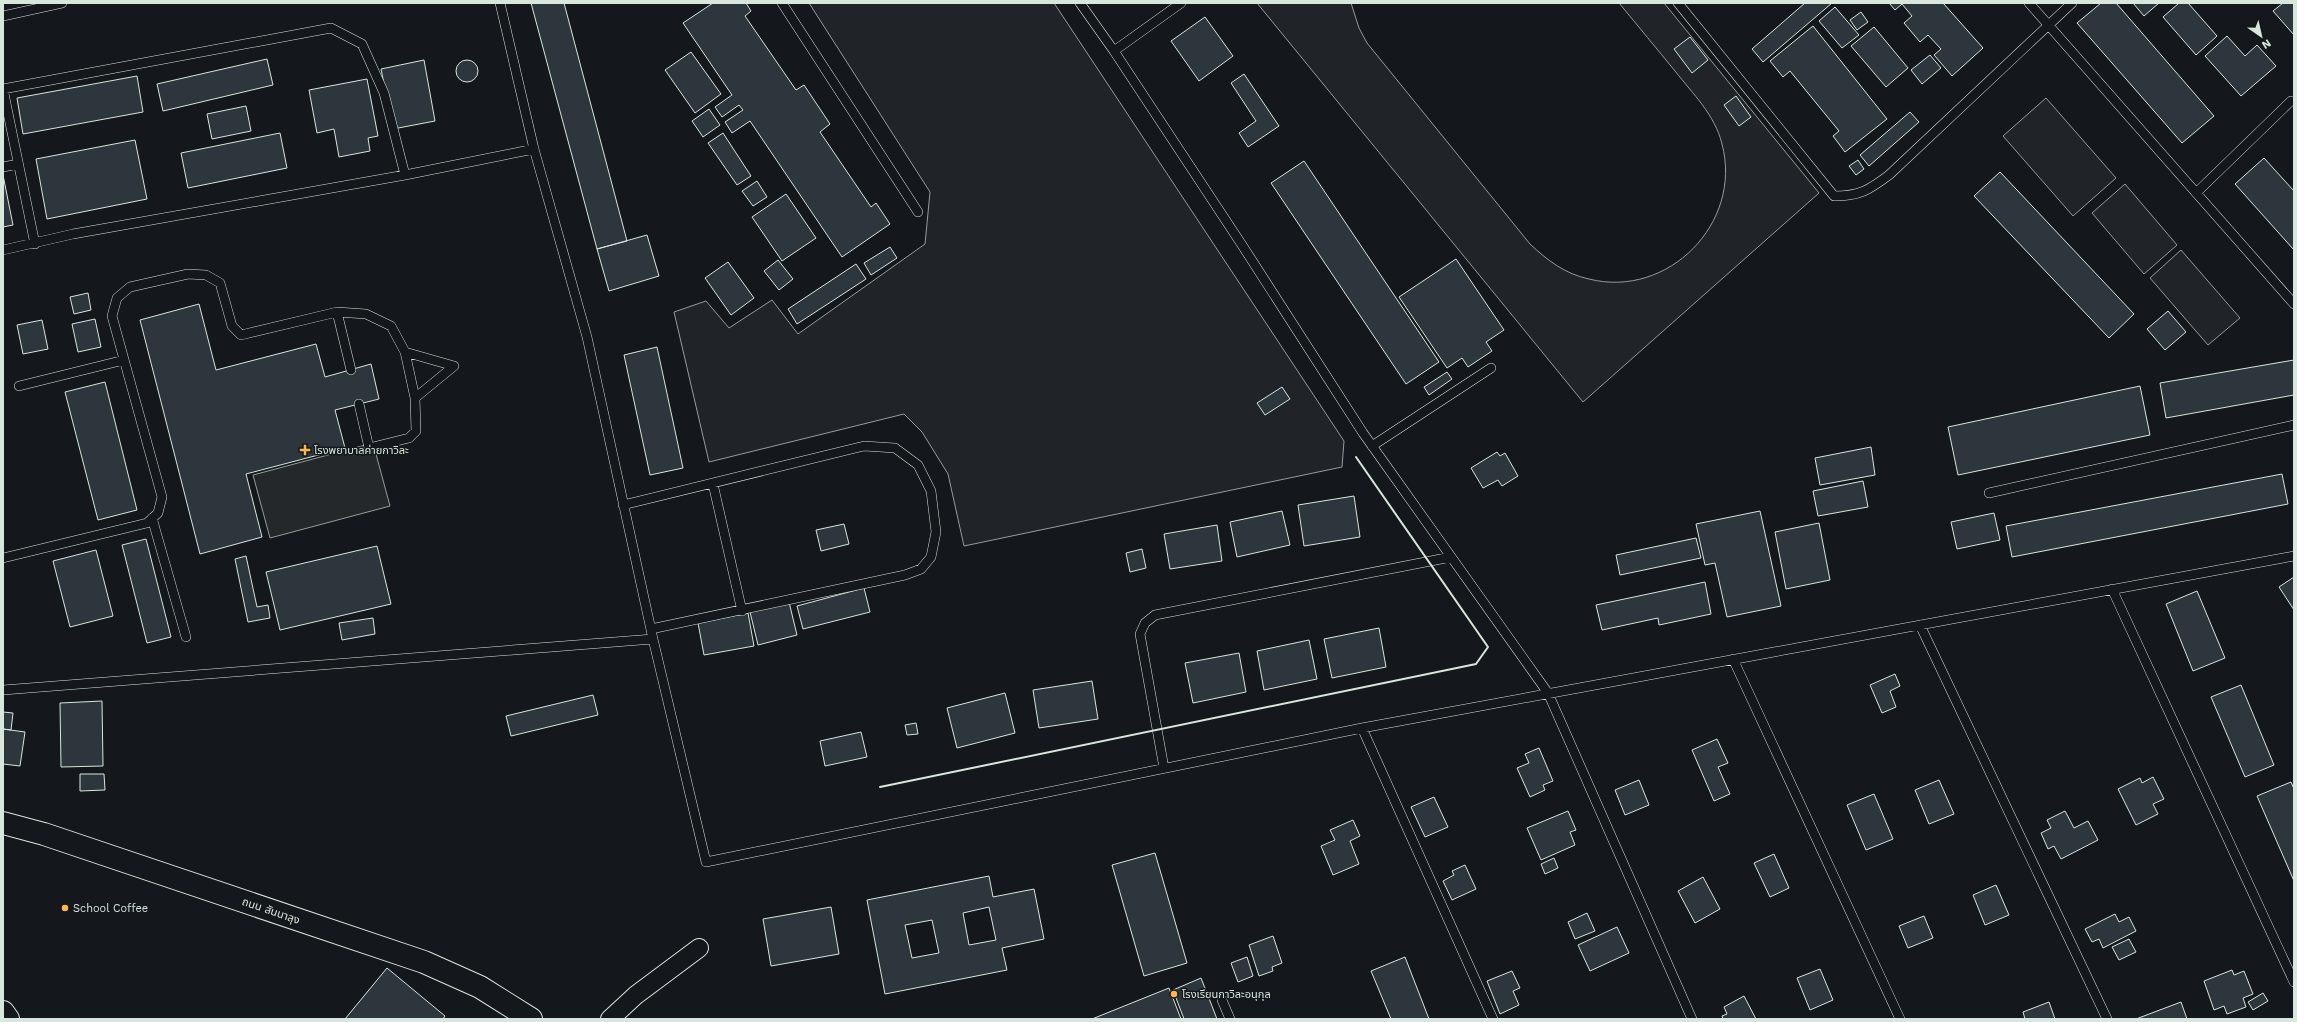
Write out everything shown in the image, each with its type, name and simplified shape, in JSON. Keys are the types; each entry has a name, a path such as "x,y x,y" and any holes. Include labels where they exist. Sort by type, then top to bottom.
{"street":[{"name":"ถนน สันนาลุง","path":"3,823 44,834 424,962 480,988 530,1019"},
{"path":"610,1019 636,995 699,948"},
{"path":"3,1012 8,1019"}],"lane":[{"path":"3,16 62,3"},
{"path":"500,3 534,149 587,337 653,639 706,862 1362,728 2294,556"},
{"path":"782,3 918,212"},
{"path":"1080,3 1114,51 1372,446 1548,693 1692,1019"},
{"path":"1114,51 1181,3"},
{"path":"1678,3 1834,196 1852,196 1864,192 1889,175 2072,3"},
{"path":"2029,3 2294,304"},
{"path":"34,244 3,89 331,28 362,44 384,93 405,175"},
{"path":"2196,193 2291,101"},
{"path":"3,250 73,234 405,175 534,149"},
{"path":"3,167 18,164"},
{"path":"3,558 147,523 158,513 162,497 112,316 117,298 130,287 188,274 206,275 220,284 232,326 241,334 337,312 366,314 391,326 405,352 416,398 416,431 409,438 369,448 359,404"},
{"path":"337,312 351,370"},
{"path":"405,352 454,366 416,398"},
{"path":"19,386 124,360"},
{"path":"1372,446 1491,368"},
{"path":"1989,493 2294,425"},
{"path":"623,505 864,446 895,448 918,465 931,491 936,532 931,557 921,569 906,575 652,629"},
{"path":"713,484 742,611"},
{"path":"152,518 186,636"},
{"path":"1164,768 1140,634 1145,623 1155,615 1452,557"},
{"path":"2112,589 2294,982"},
{"path":"1920,625 2107,1019"},
{"path":"3,690 653,639"},
{"path":"1733,659 1900,1019"},
{"path":"1362,728 1493,1019"},
{"path":"1222,1000 1230,1019"}],"shaded area":[{"path":"809,3 1054,3 1344,441 1342,467 964,546 948,474 922,432 904,414 709,462 674,312 706,301 729,328 772,300 798,334 925,244 930,192"},
{"path":"1257,3 1351,3 1359,28 1367,43 1530,244 1557,266 1580,277 1618,282 1646,277 1671,266 1693,249 1710,227 1721,201 1726,173 1719,133 1709,114 1619,3 1664,3 1819,193 1583,402"},
{"path":"2046,98 2116,178 2073,216 2003,136"},
{"path":"2125,184 2177,245 2144,274 2092,213"},
{"path":"2181,250 2240,318 2208,345 2150,278"},
{"path":"373,443 390,506 270,538 253,475"}],"building":[{"path":"531,3 564,3 627,241 597,249"},
{"path":"713,3 746,3 751,11 745,16 796,90 804,85 830,124 820,132 871,207 876,203 890,224 842,257 750,121 732,133 725,122 743,110 739,105 722,117 715,107 732,95 683,23"},
{"path":"1805,3 1832,3 1763,62 1752,49"},
{"path":"1889,3 1943,3 1983,48 1952,76 1934,55 1941,49 1928,35 1920,42 1904,23 1912,16 1902,4 1895,10"},
{"path":"2101,3 2116,3 2214,116 2182,143 2077,23"},
{"path":"2133,3 2159,3 2144,16"},
{"path":"2179,3 2188,3 2217,36 2196,55 2163,17"},
{"path":"2283,3 2294,3 2294,35 2273,11"},
{"path":"1835,7 1859,35 1842,48 1819,21"},
{"path":"1861,12 1868,22 1857,30 1850,20"},
{"path":"1205,17 1233,56 1199,81 1171,41"},
{"path":"1813,26 1887,119 1845,152 1833,136 1839,131 1790,71 1783,77 1770,61"},
{"path":"1874,27 1908,68 1886,87 1851,46"},
{"path":"2227,36 2245,56 2257,45 2276,66 2241,96 2205,56"},
{"path":"1690,37 1708,60 1692,73 1674,49"},
{"path":"691,52 721,94 695,113 665,70"},
{"path":"1930,55 1941,68 1922,84 1911,70"},
{"path":"267,59 273,85 163,111 157,84"},
{"path":"424,60 435,121 393,129 381,69"},
{"path":"467,60 475,63 478,71 475,79 467,82 459,79 456,71 459,63"},
{"path":"1244,74 1279,126 1248,147 1239,133 1256,121 1231,83"},
{"path":"137,76 143,112 23,134 17,98"},
{"path":"367,79 378,136 368,138 370,151 339,157 334,129 317,133 309,90"},
{"path":"1736,96 1751,117 1739,126 1724,105"},
{"path":"246,106 251,131 212,139 207,114"},
{"path":"709,109 720,125 703,137 692,121"},
{"path":"1910,112 1919,122 1869,166 1860,155"},
{"path":"280,133 287,168 188,188 181,153"},
{"path":"723,133 751,176 737,185 708,143"},
{"path":"135,140 147,199 47,219 36,159"},
{"path":"2264,158 2294,191 2294,250 2235,184"},
{"path":"1858,160 1864,169 1856,175 1849,166"},
{"path":"1304,161 1439,362 1406,384 1271,183"},
{"path":"2000,172 2134,314 2109,338 1974,196"},
{"path":"3,175 13,225 3,227"},
{"path":"757,181 767,197 753,206 742,191"},
{"path":"786,194 816,238 782,261 752,217"},
{"path":"647,235 659,276 609,291 597,249"},
{"path":"890,247 897,258 871,275 864,263"},
{"path":"1456,259 1504,330 1486,342 1492,351 1468,367 1462,358 1447,368 1399,297"},
{"path":"778,260 793,279 779,290 764,271"},
{"path":"728,262 754,298 731,315 705,278"},
{"path":"856,264 866,279 797,324 788,309"},
{"path":"88,293 91,310 74,314 70,297"},
{"name":"โรงพยาบาลค่ายกาวิละ","path":"199,304 216,370 316,344 325,377 371,364 379,399 335,410 345,448 246,474 262,537 200,554 140,320"},
{"path":"2168,311 2186,332 2165,350 2147,329"},
{"path":"95,319 101,347 78,352 72,324"},
{"path":"42,320 48,349 23,354 17,325"},
{"path":"657,347 683,468 650,475 624,355"},
{"path":"2294,360 2294,395 2166,418 2160,383"},
{"path":"1447,372 1452,379 1429,395 1424,387"},
{"path":"105,382 137,510 98,520 65,392"},
{"path":"2140,386 2150,435 1958,475 1948,427"},
{"path":"1282,387 1290,399 1265,415 1257,403"},
{"path":"1871,447 1875,475 1820,485 1815,458"},
{"path":"1497,452 1500,456 1505,453 1518,476 1502,486 1498,480 1483,488 1471,468"},
{"path":"2282,474 2288,504 2012,557 2006,526"},
{"path":"1863,481 1868,507 1818,516 1813,491"},
{"path":"1354,496 1360,537 1304,546 1298,505"},
{"path":"1282,511 1290,545 1237,557 1230,522"},
{"path":"1760,511 1781,606 1727,617 1715,563 1705,565 1696,524"},
{"path":"1994,513 2000,540 1957,549 1951,522"},
{"path":"1819,523 1830,580 1786,589 1775,532"},
{"path":"844,524 849,544 821,551 816,530"},
{"path":"1217,525 1222,561 1170,569 1164,534"},
{"path":"1696,538 1701,558 1620,575 1616,555"},
{"path":"146,539 171,637 147,643 122,545"},
{"path":"377,546 391,604 280,630 266,572"},
{"path":"1142,549 1146,568 1130,572 1126,553"},
{"path":"96,550 113,616 70,627 53,561"},
{"path":"246,556 257,607 268,605 270,618 248,622 235,559"},
{"path":"2294,577 2294,610 2279,587"},
{"path":"1705,582 1711,614 1659,625 1658,618 1602,630 1596,605"},
{"path":"864,588 870,612 803,629 797,606"},
{"path":"2197,591 2225,658 2193,671 2166,604"},
{"path":"789,602 797,635 758,645 750,612"},
{"path":"748,613 754,646 704,655 698,623"},
{"path":"373,618 375,634 342,640 339,623"},
{"path":"1379,628 1386,667 1332,678 1324,639"},
{"path":"1309,640 1317,679 1264,690 1257,651"},
{"path":"1239,653 1246,692 1193,703 1185,663"},
{"path":"1895,674 1900,686 1890,691 1896,707 1882,713 1870,685"},
{"path":"1092,681 1098,719 1039,728 1033,690"},
{"path":"2241,685 2274,765 2245,777 2211,697"},
{"path":"1005,693 1015,733 957,748 947,708"},
{"path":"593,695 598,715 511,736 506,716"},
{"path":"102,701 103,766 61,767 60,703"},
{"path":"3,712 13,713 11,730 3,729"},
{"path":"916,723 918,734 907,735 905,725"},
{"path":"3,729 25,732 20,766 3,764"},
{"path":"861,732 867,757 825,766 820,741"},
{"path":"1717,739 1728,763 1718,767 1730,794 1714,801 1692,750"},
{"path":"1539,748 1553,781 1543,785 1545,790 1530,797 1517,768 1529,763 1525,754"},
{"path":"80,774 104,774 105,790 80,791"},
{"path":"2153,777 2164,799 2153,804 2158,814 2136,825 2118,789 2140,778 2142,783"},
{"path":"1639,780 1649,805 1625,815 1615,790"},
{"path":"1939,780 1954,814 1929,824 1915,790"},
{"path":"2291,782 2294,789 2294,881 2257,796"},
{"path":"1874,794 1893,839 1866,850 1847,805"},
{"path":"1434,797 1448,827 1425,837 1411,807"},
{"path":"1568,811 1576,830 1570,832 1575,845 1541,860 1527,828"},
{"path":"2065,811 2074,828 2088,821 2098,840 2061,859 2054,846 2048,849 2041,833 2051,828 2047,820"},
{"path":"1353,820 1360,836 1350,841 1359,864 1333,875 1321,846 1335,840 1330,830"},
{"path":"1155,853 1187,963 1144,976 1112,865"},
{"path":"1774,854 1789,888 1770,897 1754,863"},
{"path":"1554,858 1558,868 1545,874 1541,864"},
{"path":"1465,865 1476,889 1452,900 1443,881 1454,875 1452,871"},
{"path":"989,876 993,897 1034,889 1044,939 1002,948 1007,970 885,994 867,900","holes":["989,907 996,940 969,945 963,913","932,920 939,953 912,958 905,925"]},
{"path":"1703,877 1720,909 1695,923 1678,891"},
{"path":"1996,885 2009,915 1985,925 1973,895"},
{"path":"831,907 839,954 771,966 763,919"},
{"path":"1587,913 1595,931 1575,939 1568,922"},
{"path":"2115,914 2119,922 2129,917 2136,931 2103,948 2099,939 2092,942 2085,929"},
{"path":"1924,916 1933,938 1908,948 1899,926"},
{"path":"1617,927 1629,953 1590,971 1578,945"},
{"path":"1273,936 1282,963 1272,967 1273,971 1259,976 1249,945"},
{"path":"2129,939 2136,952 2119,960 2112,947"},
{"path":"1247,957 1253,976 1238,982 1231,963"},
{"path":"1405,957 1429,1019 1391,1019 1371,971"},
{"path":"387,968 445,1016 443,1019 345,1019"},
{"path":"1820,969 1833,1000 1810,1010 1797,978"},
{"path":"2232,970 2234,975 2244,971 2253,994 2243,998 2246,1007 2227,1014 2224,1006 2214,1010 2204,981"},
{"path":"1512,971 1520,988 1513,991 1519,1005 1500,1014 1487,981"},
{"path":"1201,978 1217,1019 1184,1019 1173,990"},
{"path":"1169,988 1181,1019 1092,1019"},
{"path":"2263,993 2268,1001 2253,1010 2248,1002"},
{"path":"1744,996 1756,1019 1723,1019 1722,1016 1727,1014 1724,1007"},
{"path":"2049,1002 2055,1019 2025,1019 2023,1012"},
{"path":"2181,1002 2187,1019 2136,1019"}],"wall":[{"path":"880,787 1476,664 1488,647 1356,457"}],"place":[{"name":"โรงพยาบาลค่ายกาวิละ","path":"305,450"},
{"name":"School Coffee","path":"65,908"},
{"name":"โรงเรียนกาวิละอนุกุล","path":"1174,994"}]}
